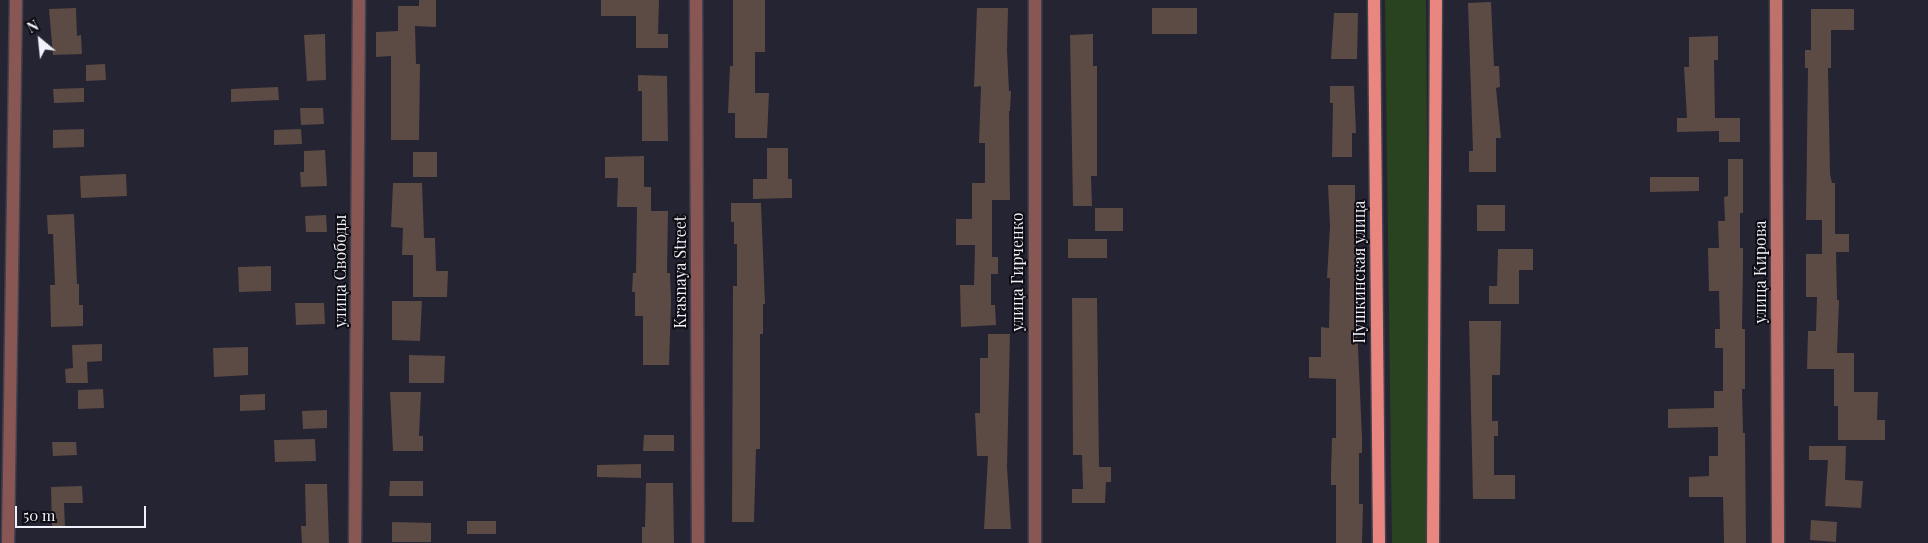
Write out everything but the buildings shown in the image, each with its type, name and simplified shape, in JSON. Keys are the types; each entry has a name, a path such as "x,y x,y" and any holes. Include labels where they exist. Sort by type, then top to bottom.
{"main road":[{"name":"Пушкинская улица","path":"1374,0 1379,543"},
{"path":"1433,543 1436,0"}],"street":[{"path":"8,543 16,0"},
{"name":"улица Свободы","path":"355,543 359,0"},
{"name":"Krasnaya Street","path":"696,0 698,543"},
{"name":"улица Гирченко","path":"1035,0 1035,543"},
{"name":"улица Кирова","path":"1776,0 1778,543"}],"green space":[{"path":"1385,0 1426,0 1430,543 1392,543"}]}
